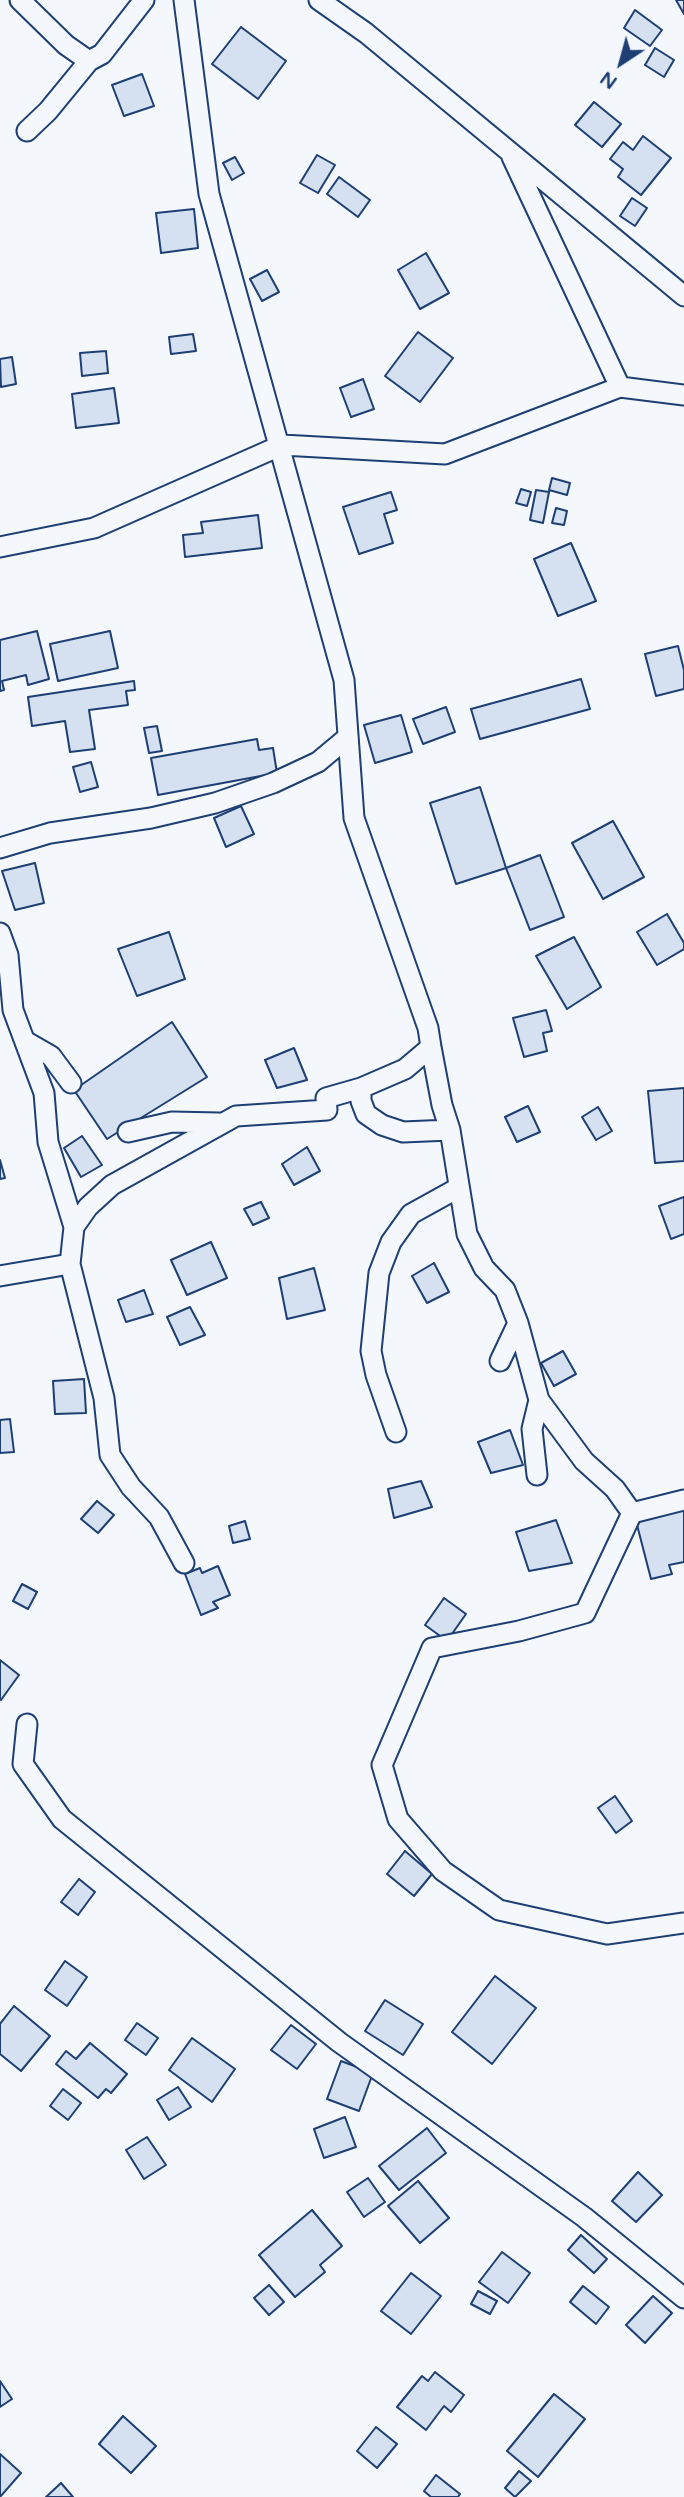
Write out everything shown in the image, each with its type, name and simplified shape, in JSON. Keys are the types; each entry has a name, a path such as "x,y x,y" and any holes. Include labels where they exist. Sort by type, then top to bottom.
{"street":[{"path":"20,0 65,45 89,61"},
{"path":"27,131 48,111 89,61 102,54 144,0"},
{"path":"184,0 209,194 282,445 344,680 354,818 428,1028 450,1130 467,1234 484,1268 505,1290 518,1323 539,1400 584,1461 615,1489 632,1513"},
{"path":"319,0 366,33 684,296"},
{"path":"509,151 620,387"},
{"path":"0,547 94,528 282,445 445,454 620,387 684,395"},
{"path":"0,848 51,832 151,818 215,803 273,783 318,762 348,737"},
{"path":"0,933 8,955 13,1010 44,1093 48,1142 74,1227 70,1264 104,1398 110,1455 131,1487 159,1517 184,1563"},
{"path":"24,1041 51,1056 71,1083"},
{"path":"74,1227 88,1207 112,1185 236,1116 327,1110 326,1098 361,1088 405,1069 431,1047"},
{"path":"361,1088 360,1101 366,1114 382,1125 402,1132 450,1130"},
{"path":"128,1132 172,1122 224,1123"},
{"path":"396,1432 376,1375 371,1351 379,1273 391,1242 411,1214 458,1188"},
{"path":"0,1276 70,1264"},
{"path":"500,1361 518,1323"},
{"path":"537,1475 532,1429 539,1400"},
{"path":"632,1513 684,1500"},
{"path":"632,1513 584,1613 519,1632 432,1648 382,1765 398,1819 443,1871 499,1910 607,1934 684,1923"},
{"path":"27,1724 23,1764 62,1819 339,2042 584,2217 684,2298"}],"building":[{"path":"676,0 684,0 684,14"},
{"path":"635,10 662,30 650,46 624,28"},
{"path":"241,27 286,61 258,99 212,64"},
{"path":"655,48 674,60 664,77 645,65"},
{"path":"142,74 154,106 124,116 112,85"},
{"path":"594,102 621,124 602,147 575,125"},
{"path":"643,136 671,158 641,195 618,177 623,169 610,159 623,142 633,150"},
{"path":"317,155 335,165 318,193 300,183"},
{"path":"235,157 244,173 232,180 223,163"},
{"path":"339,177 370,200 358,217 327,194"},
{"path":"632,198 647,208 635,226 620,216"},
{"path":"194,209 198,248 161,253 156,213"},
{"path":"426,253 449,293 420,309 398,270"},
{"path":"267,270 279,292 262,301 250,279"},
{"path":"418,332 453,358 420,402 385,376"},
{"path":"193,334 196,351 171,354 169,337"},
{"path":"106,351 108,373 82,376 80,353"},
{"path":"12,357 16,384 1,387 0,359"},
{"path":"363,379 374,409 351,417 340,388"},
{"path":"114,388 119,423 76,428 72,394"},
{"path":"552,478 570,483 567,495 549,490"},
{"path":"521,489 531,492 527,506 516,503"},
{"path":"536,490 549,492 543,523 530,520"},
{"path":"391,492 397,510 384,514 393,543 359,554 343,507"},
{"path":"556,508 567,511 564,525 552,523"},
{"path":"258,515 262,548 185,557 183,535 203,533 201,522"},
{"path":"571,543 596,601 558,616 534,559"},
{"path":"37,631 49,679 28,685 26,675 2,681 4,690 0,691 0,640"},
{"path":"110,631 118,668 58,681 50,644"},
{"path":"678,646 684,670 684,689 656,696 645,654"},
{"path":"581,679 590,709 480,739 471,709"},
{"path":"134,681 135,690 126,691 128,705 89,710 95,749 70,752 65,721 32,726 28,697"},
{"path":"446,707 455,732 423,744 413,719"},
{"path":"401,715 412,752 375,763 364,725"},
{"path":"157,726 162,751 149,753 144,728"},
{"path":"257,739 259,750 273,748 277,773 158,795 151,758"},
{"path":"91,762 98,787 80,792 73,767"},
{"path":"480,787 506,868 456,884 430,803"},
{"path":"241,806 254,834 226,847 214,818"},
{"path":"613,821 644,877 603,899 572,843"},
{"path":"540,855 564,917 530,930 506,868"},
{"path":"35,863 44,903 15,910 2,871"},
{"path":"667,914 684,943 684,949 657,965 637,932"},
{"path":"169,932 185,979 137,996 118,949"},
{"path":"574,937 601,987 567,1009 536,956"},
{"path":"546,1010 552,1031 543,1033 547,1051 524,1057 513,1018"},
{"path":"172,1022 207,1077 107,1139 74,1090"},
{"path":"294,1048 307,1080 277,1088 265,1060"},
{"path":"684,1088 684,1161 655,1163 648,1091"},
{"path":"528,1106 540,1132 517,1142 505,1117"},
{"path":"598,1107 612,1131 596,1140 582,1117"},
{"path":"82,1136 102,1165 81,1177 64,1148"},
{"path":"307,1147 320,1171 294,1185 282,1164"},
{"path":"0,1160 5,1178 0,1179"},
{"path":"684,1197 684,1234 671,1239 659,1206"},
{"path":"261,1202 269,1218 253,1225 244,1209"},
{"path":"211,1242 227,1278 187,1295 171,1260"},
{"path":"434,1263 449,1292 427,1303 412,1276"},
{"path":"314,1268 325,1310 287,1319 279,1278"},
{"path":"144,1290 153,1314 126,1322 118,1300"},
{"path":"190,1307 205,1335 180,1345 167,1317"},
{"path":"563,1351 576,1374 554,1386 541,1363"},
{"path":"84,1379 86,1413 55,1414 53,1381"},
{"path":"10,1419 14,1452 0,1453 0,1420"},
{"path":"510,1430 523,1465 491,1473 478,1442"},
{"path":"421,1481 432,1507 394,1518 388,1489"},
{"path":"97,1501 114,1515 98,1533 81,1519"},
{"path":"684,1510 684,1562 669,1565 672,1574 651,1579 636,1521"},
{"path":"556,1520 572,1563 529,1571 516,1532"},
{"path":"245,1521 250,1539 233,1543 229,1526"},
{"path":"218,1566 230,1595 213,1602 218,1608 201,1615 185,1574 200,1568 202,1573"},
{"path":"22,1584 37,1592 28,1609 13,1601"},
{"path":"444,1598 466,1614 447,1641 425,1625"},
{"path":"0,1660 19,1675 1,1700 0,1699"},
{"path":"615,1796 632,1821 616,1833 598,1808"},
{"path":"405,1851 432,1874 414,1896 387,1874"},
{"path":"79,1879 95,1892 78,1915 61,1902"},
{"path":"65,1961 87,1977 67,2006 45,1990"},
{"path":"495,1976 536,2008 492,2064 452,2032"},
{"path":"385,2000 423,2024 403,2055 365,2031"},
{"path":"14,2006 50,2036 21,2071 0,2054 0,2024"},
{"path":"137,2023 158,2038 146,2055 125,2040"},
{"path":"291,2025 316,2044 297,2069 271,2050"},
{"path":"192,2038 235,2069 212,2102 169,2070"},
{"path":"90,2043 127,2074 111,2093 106,2089 98,2098 56,2064 66,2051 76,2059"},
{"path":"341,2061 373,2073 359,2111 327,2099"},
{"path":"178,2087 191,2107 169,2120 157,2100"},
{"path":"63,2089 81,2103 68,2120 50,2106"},
{"path":"345,2117 356,2147 324,2158 314,2129"},
{"path":"427,2128 446,2153 399,2190 379,2166"},
{"path":"147,2137 166,2165 144,2179 126,2150"},
{"path":"638,2172 662,2195 636,2222 612,2201"},
{"path":"368,2178 385,2202 364,2217 347,2192"},
{"path":"418,2181 449,2218 420,2243 388,2206"},
{"path":"312,2210 342,2246 320,2265 325,2272 295,2297 259,2255"},
{"path":"581,2235 607,2259 594,2273 568,2250"},
{"path":"502,2252 530,2273 508,2303 479,2282"},
{"path":"411,2273 441,2296 411,2334 381,2311"},
{"path":"269,2285 284,2302 269,2315 254,2298"},
{"path":"583,2286 609,2307 596,2324 570,2302"},
{"path":"478,2291 497,2301 490,2314 471,2304"},
{"path":"653,2296 672,2313 645,2343 626,2325"},
{"path":"435,2372 464,2395 451,2412 444,2406 426,2430 397,2407 422,2376 428,2381"},
{"path":"0,2381 12,2399 0,2407"},
{"path":"554,2394 585,2419 538,2477 507,2451"},
{"path":"123,2416 156,2446 131,2473 99,2444"},
{"path":"376,2427 397,2444 377,2468 357,2451"},
{"path":"0,2454 21,2473 0,2497"},
{"path":"519,2471 531,2481 515,2497 505,2488"},
{"path":"436,2475 460,2494 458,2497 431,2497 424,2491"},
{"path":"61,2483 73,2497 46,2497"}]}
